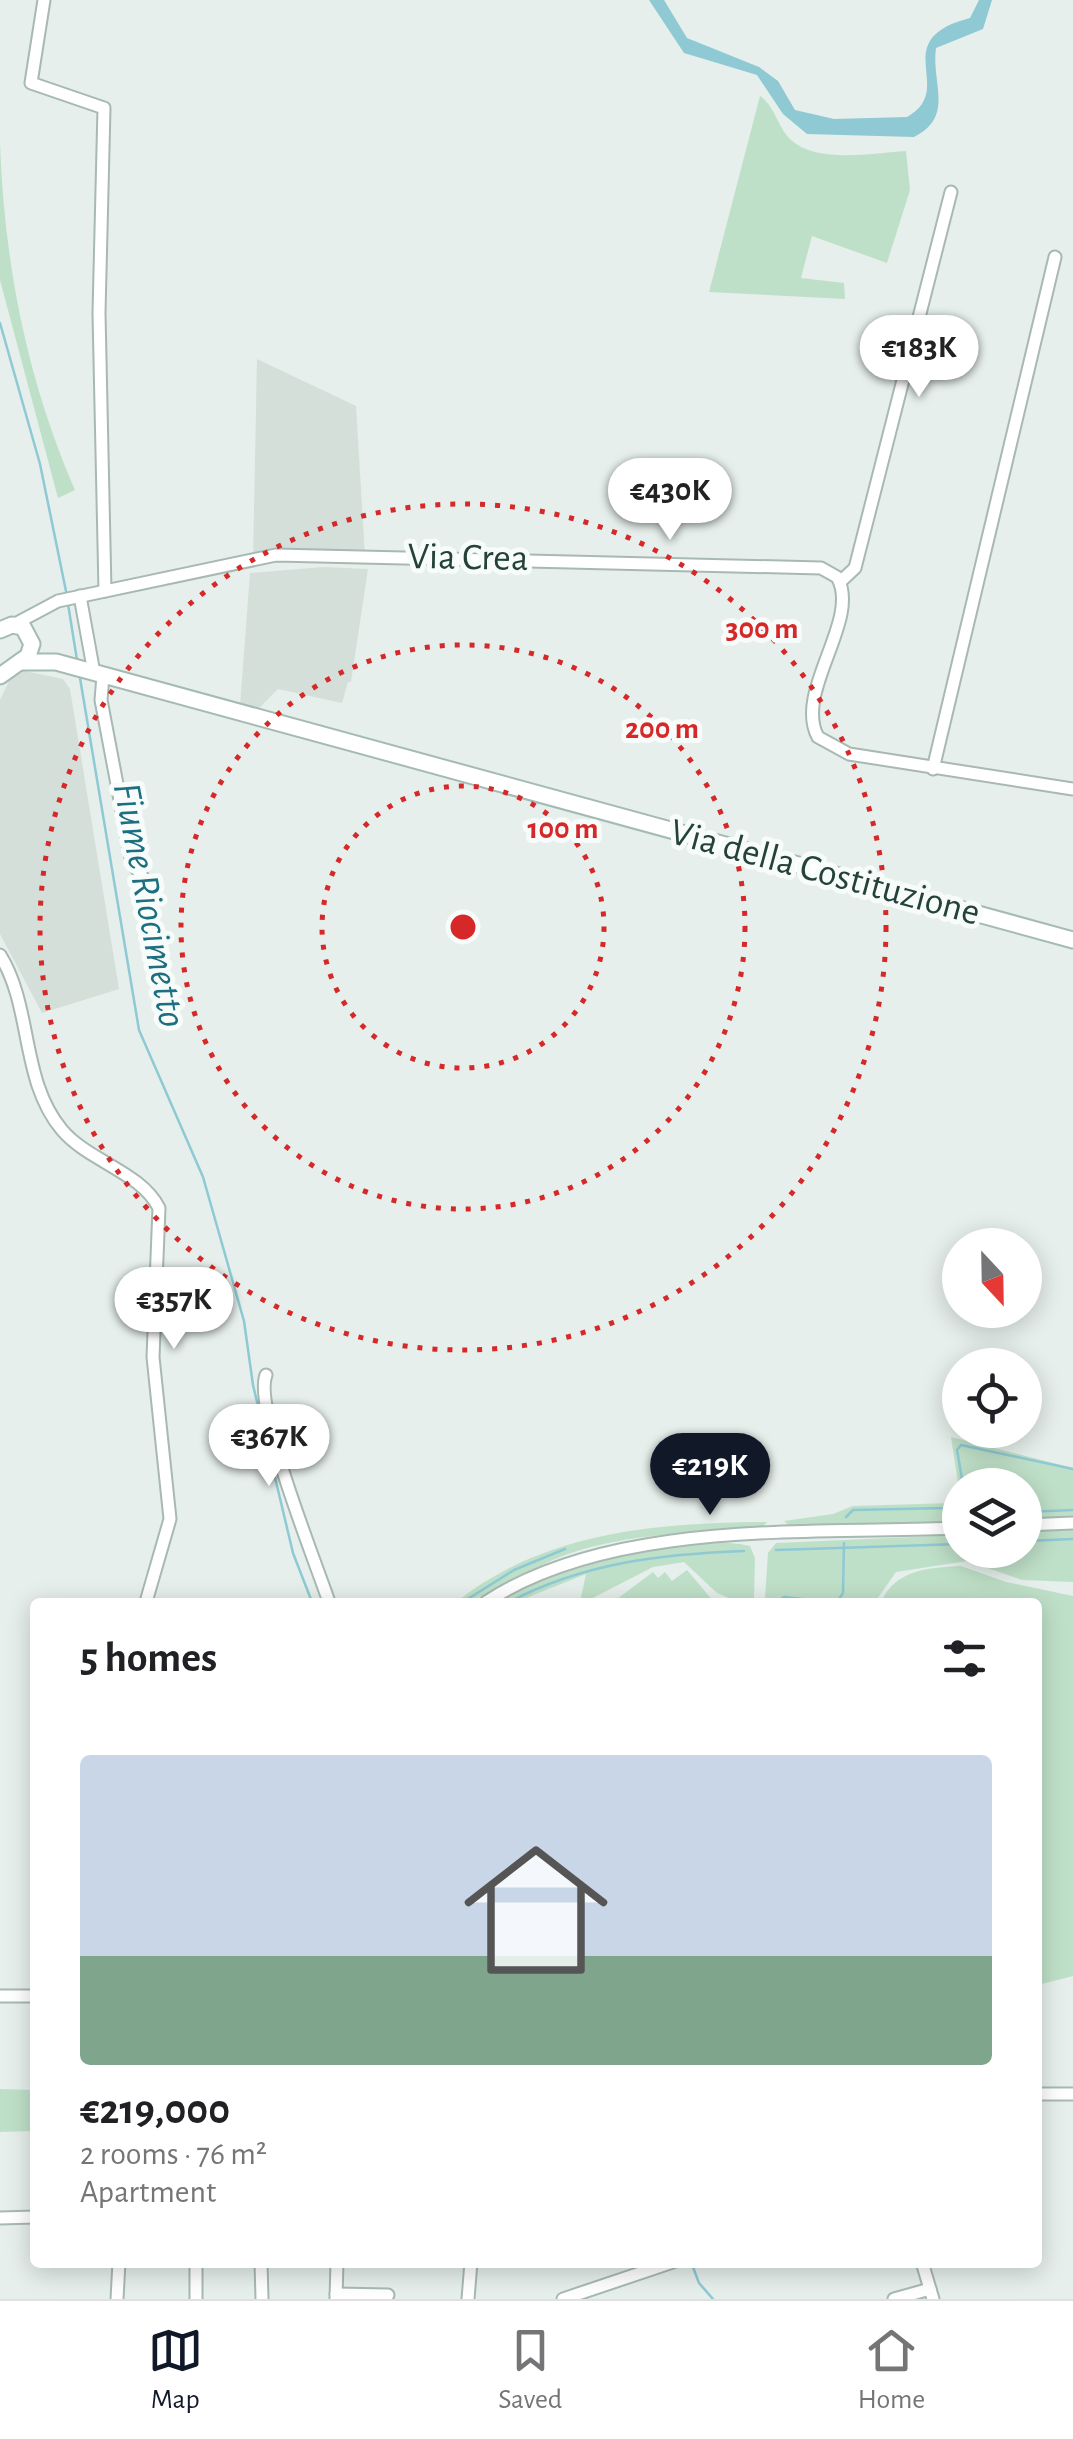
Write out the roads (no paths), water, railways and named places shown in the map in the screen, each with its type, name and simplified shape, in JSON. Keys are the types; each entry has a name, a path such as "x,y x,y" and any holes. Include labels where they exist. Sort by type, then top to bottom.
{"main road":[{"name":"Via della Costituzione","path":"3,628 27,630 32,642 81,670"},
{"path":"0,676 32,642"},
{"name":"Via della Costituzione","path":"12,661 81,670 1073,940"}],"street":[{"path":"44,0 31,82 104,108 99,313 105,590"},
{"path":"951,192 855,568 840,582 840,609 813,711 815,732 834,748 850,754 1073,788"},
{"path":"932,769 1055,257"},
{"name":"Via Crea","path":"3,628 58,601 252,559 298,554 808,568 832,572 840,582"},
{"path":"79,596 81,670 101,700 132,862 142,876"},
{"path":"32,642 36,614"},
{"path":"0,955 12,978 31,1063 53,1117 74,1142 150,1194 158,1208 154,1358 170,1519 147,1598"},
{"path":"266,1375 262,1384 270,1420 301,1527 328,1598"},
{"path":"1042,1525 1073,1524"},
{"path":"494,1598 552,1568 644,1544 942,1529"},
{"path":"0,1996 30,1996"},
{"path":"1042,2094 1073,2094"},
{"path":"0,2218 30,2217"},
{"path":"117,2299 120,2268"},
{"path":"196,2268 196,2299"},
{"path":"261,2268 262,2299"},
{"path":"337,2268 336,2297 388,2295"},
{"path":"468,2299 471,2268"},
{"path":"563,2299 656,2268"},
{"path":"894,2299 931,2294 924,2268"}],"water":[{"path":"649,0 664,0 687,38 759,67 778,81 795,110 834,119 907,117 921,106 926,93 926,52 931,39 945,27 970,18 979,0 992,0 983,29 936,48 938,109 927,129 914,137 807,134 783,114 757,75 684,53"}],"waterway":[{"name":"Fiume Riocimetto","path":"0,323 40,464 67,596"},
{"name":"Fiume Riocimetto","path":"68,604 77,660"},
{"name":"Fiume Riocimetto","path":"80,678 139,1030 203,1177 244,1321 253,1385 293,1553 310,1598"},
{"path":"960,1468 957,1450 961,1445 1073,1469"},
{"path":"846,1517 853,1510 942,1508"},
{"path":"1042,1511 1073,1510"},
{"path":"1042,1540 1073,1539"},
{"path":"840,1598 844,1543"},
{"path":"776,1550 942,1545"},
{"path":"469,1598 514,1570 565,1549"},
{"path":"518,1598 566,1578 623,1563 744,1551"},
{"path":"783,1598 793,1598"},
{"name":"Fiume Riocimetto","path":"693,2268 699,2283 713,2299"}]}
